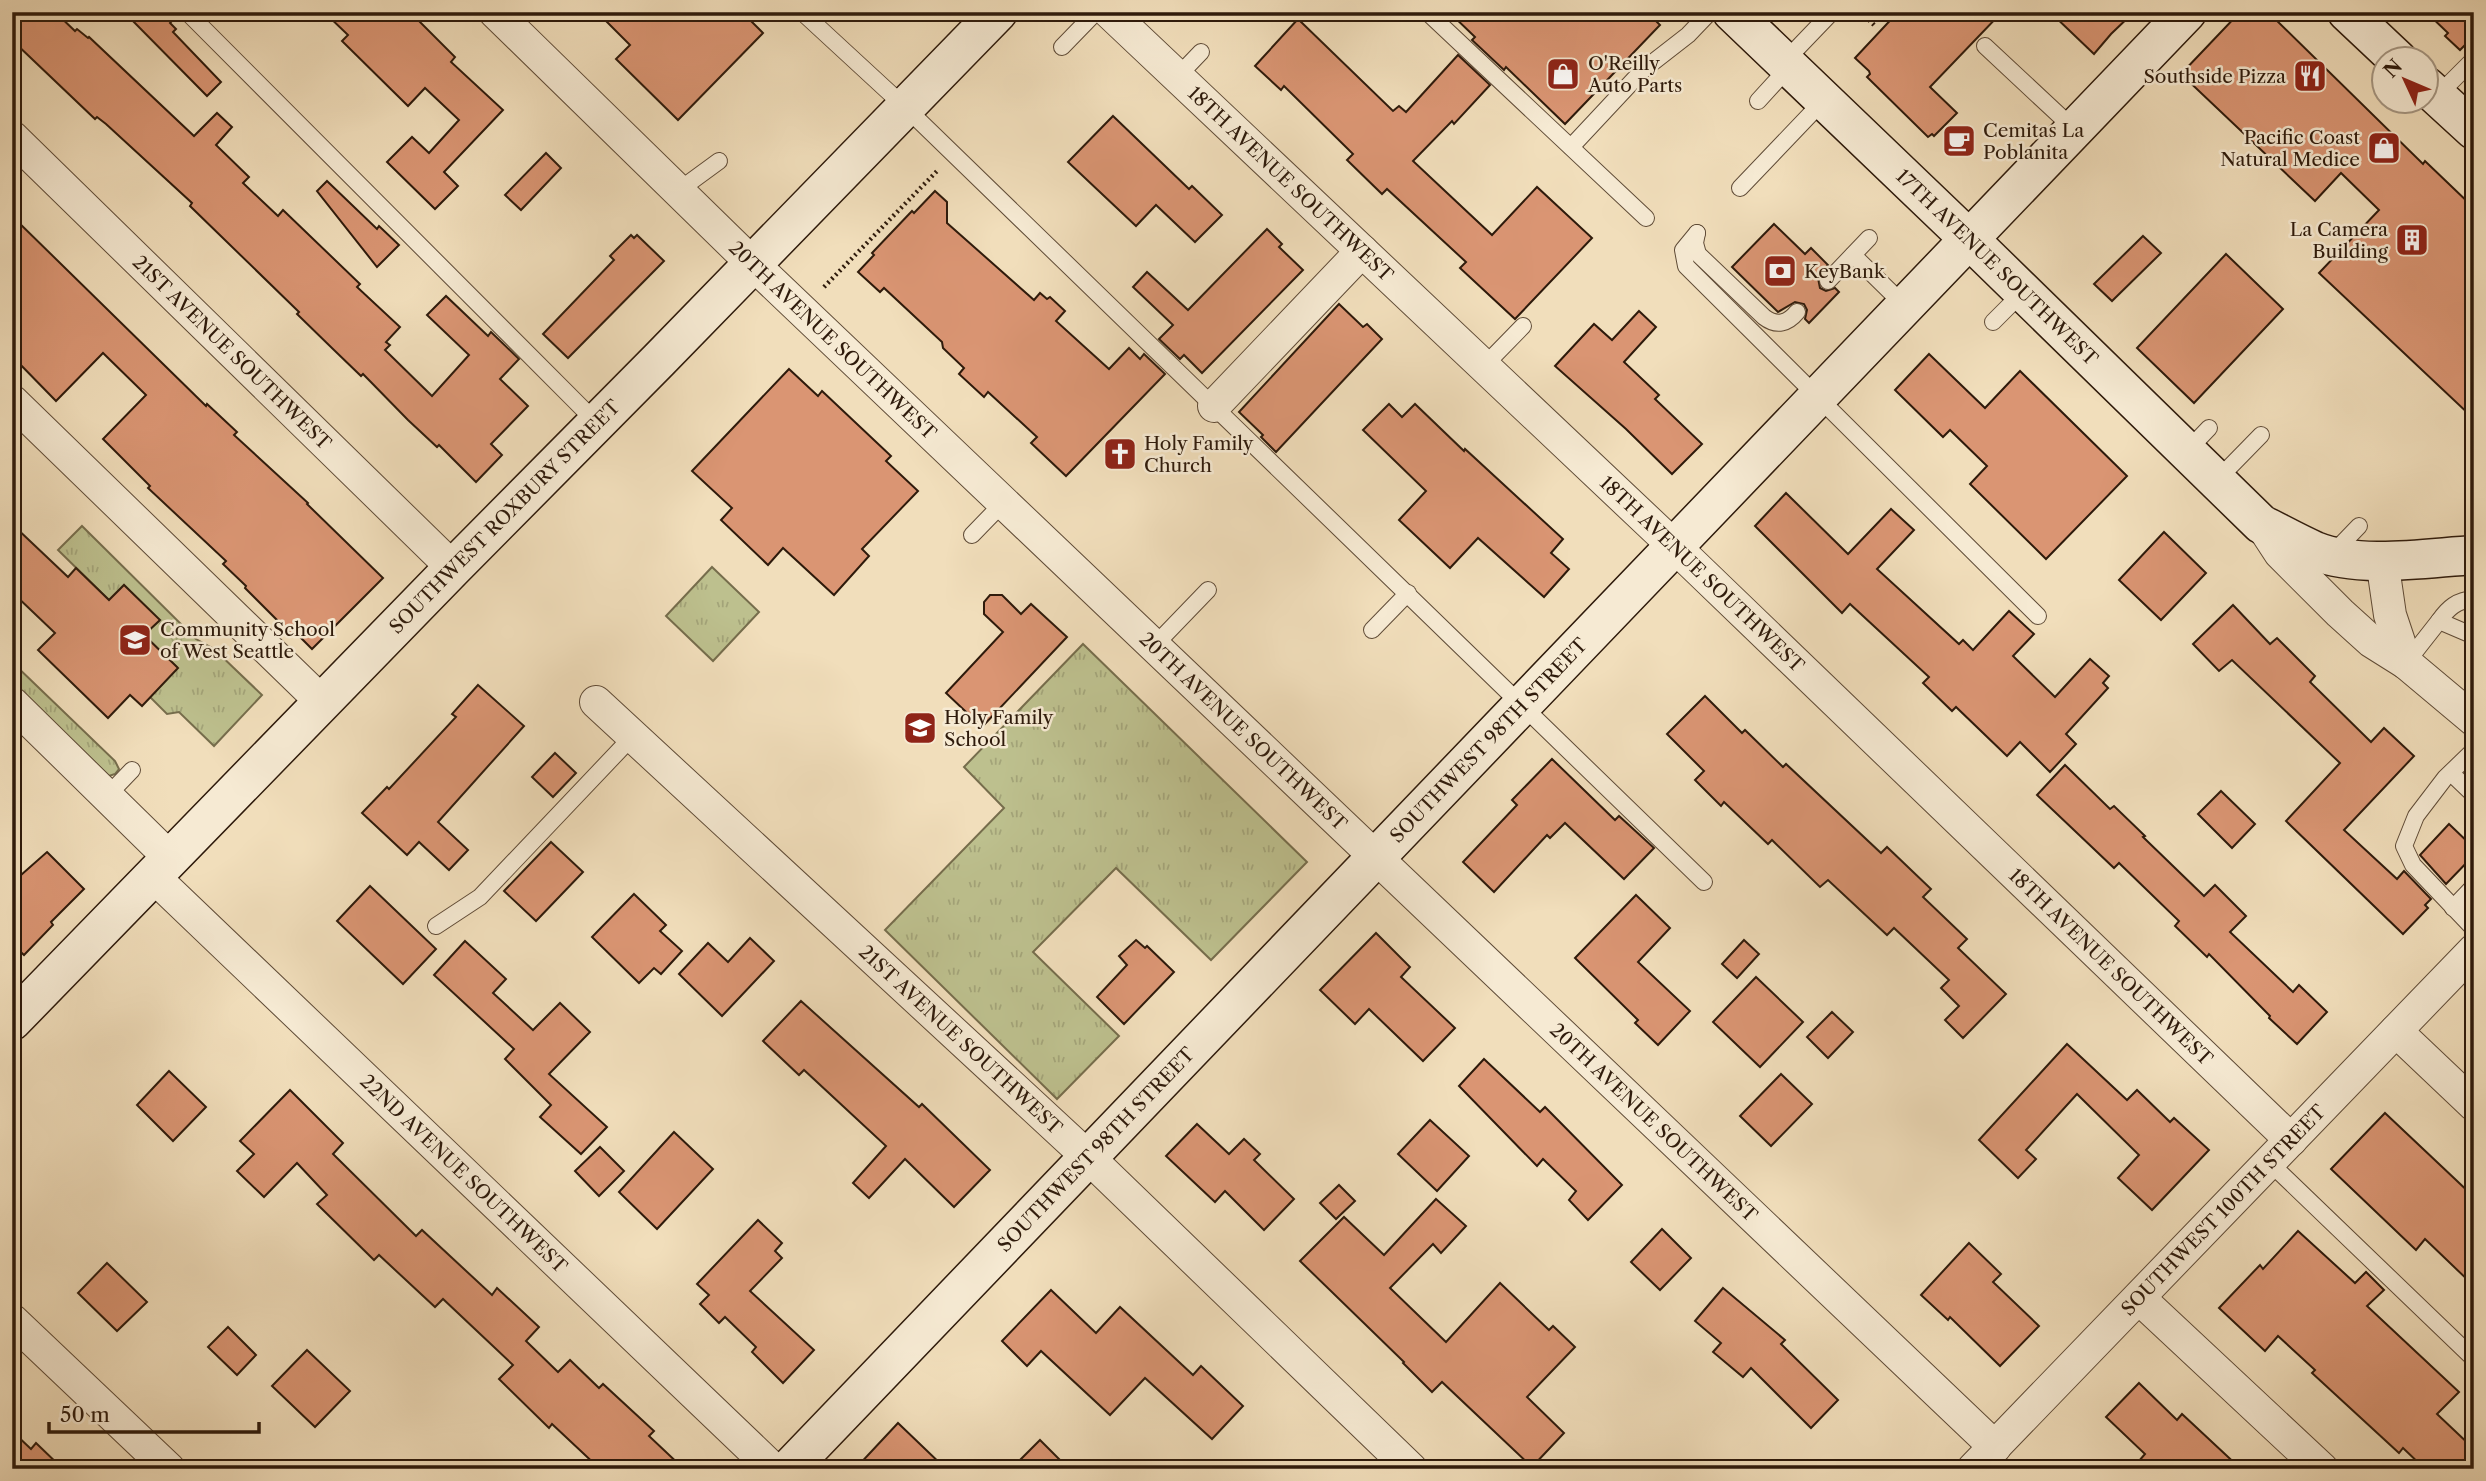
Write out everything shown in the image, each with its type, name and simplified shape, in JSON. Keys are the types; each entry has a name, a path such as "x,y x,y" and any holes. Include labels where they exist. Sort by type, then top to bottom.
{"main road":[{"name":"SOUTHWEST ROXBURY STREET","path":"12,1021 998,12"},
{"name":"17TH AVENUE SOUTHWEST","path":"1732,12 2023,292 2198,440 2216,481 2261,524 2324,553 2352,559 2399,561 2474,555"},
{"name":"SOUTHWEST 98TH STREET","path":"789,1469 2182,14"},
{"path":"2356,15 2385,46"},
{"path":"2440,98 2474,130"}],"street":[{"name":"20TH AVENUE SOUTHWEST","path":"495,12 753,264 1376,857 1984,1458"},
{"name":"18TH AVENUE SOUTHWEST","path":"1109,12 1674,546 2280,1151"},
{"name":"21ST AVENUE SOUTHWEST","path":"12,137 453,568"},
{"path":"1214,406 1362,251"},
{"path":"12,401 323,703"},
{"name":"17TH AVENUE SOUTHWEST","path":"2261,524 2280,553 2340,613 2371,641 2406,663 2474,720"},
{"path":"2382,560 2390,615 2406,663"},
{"name":"21ST AVENUE SOUTHWEST","path":"596,702 1088,1157 1411,1469"},
{"name":"22ND AVENUE SOUTHWEST","path":"12,703 107,796 162,868 773,1469"},
{"name":"SOUTHWEST 100TH STREET","path":"1984,1458 2474,950"},
{"path":"2396,1031 2474,1105"},
{"path":"2139,1297 2322,1469"},
{"path":"12,1320 169,1469"}],"lane":[{"path":"187,12 597,423"},
{"path":"802,12 905,107 991,179 1214,406 1704,882"},
{"path":"1062,47 1096,12"},
{"path":"1427,12 1646,218"},
{"path":"1571,146 1643,70 1688,35 1710,12"},
{"path":"1758,101 1832,12"},
{"path":"1985,46 2074,129"},
{"path":"1177,76 1201,52"},
{"path":"2440,85 2474,59"},
{"path":"1740,188 1824,100"},
{"path":"678,191 719,161"},
{"path":"1797,312 1781,323 1774,323 1765,317 1698,254 1695,243 1697,233 1683,250 1686,266 2038,616"},
{"path":"1828,281 1869,238"},
{"path":"1853,255 1905,306"},
{"path":"1993,322 2023,292"},
{"path":"1484,366 1523,326"},
{"path":"2216,481 2260,435"},
{"path":"972,535 1004,502"},
{"path":"2324,553 2358,526"},
{"path":"1154,646 1208,590"},
{"path":"1372,630 1408,593"},
{"path":"2406,663 2451,607 2474,598"},
{"path":"2439,621 2474,636"},
{"path":"436,926 480,897 632,737"},
{"path":"2474,750 2416,816 2404,846 2413,865 2474,929"},
{"path":"107,796 132,770"},
{"path":"2451,773 2474,795"},
{"path":"2453,908 2474,886"},
{"path":"2280,1151 2474,1359"}],"path":[{"path":"1861,12 1874,26"},
{"path":"824,288 939,169"}],"green space":[{"path":"82,526 196,639 214,649 262,695 214,746 179,712 167,714 150,697 177,667 144,635 159,621 124,585 109,600 58,550"},
{"path":"712,567 759,612 713,661 666,616"},
{"path":"1083,644 1307,862 1211,960 1116,868 1033,952 1119,1036 1057,1099 885,930 1004,808 964,767"},
{"path":"12,662 115,761 119,769 115,774 109,776 12,683"}],"building":[{"path":"27,12 55,12 75,31 77,29 89,37 194,136 217,113 232,127 216,145 249,177 243,183 278,216 283,210 360,284 357,287 400,327 386,342 390,345 385,350 432,396 469,355 427,315 446,296 488,336 491,332 519,359 500,379 528,406 491,444 502,455 476,482 297,314 299,312 190,206 192,203 106,124 97,117 95,119 12,40 12,28"},
{"path":"124,12 177,12 170,23 176,29 173,32 221,82 207,96"},
{"path":"324,12 410,12 455,57 451,62 503,110 444,172 458,186 435,209 387,162 412,137 429,153 459,120 425,88 408,106 342,41 348,35"},
{"path":"597,12 742,12 763,33 678,120 616,59 630,45"},
{"name":"O'Reilly Auto Parts","path":"1449,12 1647,12 1660,25 1565,124 1506,67 1504,70 1472,40 1475,37"},
{"path":"1898,12 2002,12 1930,87 1957,113 1934,136 1932,134 1928,137 1867,77 1869,71 1855,58"},
{"path":"2050,12 2134,12 2094,54"},
{"path":"2240,12 2268,12 2370,112 2370,116 2374,116 2423,164 2425,161 2474,208 2474,419 2319,273 2379,210 2341,173 2315,201 2181,74"},
{"path":"2426,12 2474,12 2474,36 2460,50 2445,36 2448,33"},
{"path":"1298,19 1393,111 1399,106 1406,112 1458,55 1490,85 1454,124 1452,121 1413,161 1492,235 1537,187 1592,238 1515,319 1460,268 1466,262 1387,189 1382,194 1347,160 1353,154 1284,86 1281,90 1255,66"},
{"path":"1113,116 1189,189 1192,186 1222,215 1195,242 1156,205 1136,226 1068,162"},
{"path":"546,153 561,168 521,210 505,195"},
{"path":"327,181 377,229 379,226 399,245 377,267 317,191"},
{"path":"935,191 947,202 947,223 1034,300 1040,293 1047,299 1050,297 1065,311 1056,321 1109,369 1129,348 1140,359 1144,354 1165,374 1066,476 1031,443 1037,437 988,392 984,397 959,374 964,368 943,348 942,342 884,288 880,292 858,272 874,255 872,253"},
{"path":"12,216 206,406 207,404 237,432 234,435 308,503 383,578 312,649 294,631 291,634 245,588 223,564 226,561 148,488 150,486 103,439 146,395 103,353 56,401 12,356"},
{"name":"KeyBank","path":"1774,224 1805,254 1811,248 1828,265 1818,278 1820,288 1826,291 1835,288 1839,292 1809,323 1805,319 1807,310 1804,304 1795,302 1778,312 1732,267"},
{"path":"1267,229 1282,244 1279,247 1303,270 1202,373 1184,355 1180,359 1159,339 1173,325 1133,287 1147,272 1188,310"},
{"path":"631,235 634,238 637,235 664,261 568,358 543,334 614,260 610,256"},
{"path":"2143,236 2161,253 2112,301 2094,284"},
{"path":"2226,254 2283,309 2194,403 2137,348"},
{"path":"1339,304 1363,327 1367,324 1382,339 1276,452 1239,412"},
{"path":"1639,311 1656,327 1624,362 1659,395 1655,399 1702,444 1672,474 1555,366 1594,324 1612,340"},
{"path":"1929,354 1985,408 2020,371 2127,476 2046,559 1970,484 1987,466 1950,430 1943,437 1895,390"},
{"path":"789,369 818,396 822,391 891,456 886,461 918,491 862,549 869,556 834,595 783,548 768,565 721,520 732,508 692,471"},
{"path":"1389,404 1402,417 1415,404 1563,539 1551,553 1569,569 1544,597 1478,538 1450,568 1399,520 1426,491 1363,430"},
{"path":"1786,493 1848,554 1891,509 1914,530 1877,569 1959,644 1963,640 1973,650 2009,611 2034,634 2013,656 2055,697 2090,659 2109,676 2103,683 2108,688 2066,734 2076,744 2050,772 2020,742 2007,756 1956,707 1952,711 1923,683 1929,677 1850,604 1842,613 1755,526"},
{"path":"12,524 68,577 76,568 109,600 124,585 160,620 144,635 178,668 142,706 130,695 108,718 38,650 55,633 12,592"},
{"path":"2164,532 2206,573 2161,620 2119,580"},
{"path":"990,595 1002,595 1021,614 1031,604 1067,637 982,727 946,693 1003,632 984,614 984,602"},
{"path":"2233,605 2270,644 2277,638 2315,676 2310,682 2371,742 2384,728 2414,756 2344,830 2397,879 2404,871 2431,899 2425,905 2428,908 2403,934 2286,821 2340,763 2232,660 2219,671 2193,644"},
{"path":"478,685 524,726 438,822 468,850 449,870 419,842 407,855 362,813 387,787 389,789 456,717 452,714"},
{"path":"1705,696 1742,733 1745,730 1783,767 1786,764 1881,853 1887,847 1931,889 1923,897 1967,939 1958,948 2006,994 1963,1038 1945,1020 1959,1006 1941,988 1949,980 1894,928 1887,935 1828,880 1820,887 1772,840 1768,844 1724,802 1721,806 1695,780 1704,771 1667,734"},
{"path":"555,753 576,773 553,797 532,777"},
{"path":"1552,759 1615,820 1619,816 1654,848 1624,879 1565,823 1550,838 1547,835 1494,892 1463,862 1517,805 1512,800"},
{"path":"2065,765 2110,809 2114,806 2204,896 2215,885 2246,916 2230,932 2293,992 2299,985 2327,1012 2297,1044 2209,954 2207,957 2175,926 2179,921 2119,863 2114,868 2037,795"},
{"path":"2221,791 2255,824 2232,848 2198,814"},
{"path":"2449,824 2474,848 2474,855 2446,884 2420,855"},
{"path":"551,842 583,872 536,921 504,891"},
{"path":"47,852 84,889 51,922 53,925 24,955 12,944 12,883"},
{"path":"370,886 436,949 403,984 337,921"},
{"path":"634,894 666,925 660,931 682,951 661,974 654,968 639,983 592,937"},
{"path":"1636,895 1670,928 1638,962 1690,1011 1658,1045 1635,1023 1638,1020 1575,958"},
{"path":"1376,933 1410,967 1401,977 1455,1028 1423,1061 1369,1009 1355,1024 1320,990"},
{"path":"750,938 774,961 722,1016 679,974 708,943 728,962"},
{"path":"1136,940 1145,948 1147,946 1174,972 1124,1024 1097,997 1127,965 1119,956"},
{"path":"1744,940 1759,954 1737,978 1722,964"},
{"path":"465,941 506,979 493,993 533,1030 560,1003 590,1032 549,1074 607,1127 581,1154 540,1117 551,1105 505,1059 514,1049 434,975"},
{"path":"1756,977 1803,1022 1760,1067 1713,1022"},
{"path":"801,1001 919,1107 922,1104 990,1170 954,1207 905,1159 869,1198 853,1183 886,1146 804,1070 799,1075 763,1041"},
{"path":"1832,1012 1853,1032 1828,1058 1807,1037"},
{"path":"2067,1044 2127,1100 2137,1090 2170,1122 2174,1118 2209,1150 2152,1210 2118,1178 2139,1155 2077,1094 2026,1150 2036,1159 2018,1178 1979,1140"},
{"path":"1484,1059 1540,1112 1545,1107 1622,1185 1588,1220 1569,1200 1576,1191 1543,1159 1537,1166 1459,1086"},
{"path":"169,1071 206,1107 173,1141 137,1105"},
{"path":"1781,1074 1812,1104 1771,1146 1740,1116"},
{"path":"290,1090 343,1143 333,1154 416,1236 422,1230 492,1295 497,1288 539,1327 526,1341 558,1372 570,1360 599,1388 603,1384 654,1431 649,1436 684,1469 600,1469 552,1424 549,1428 499,1379 513,1365 443,1299 435,1307 379,1255 374,1260 317,1204 327,1195 297,1163 264,1197 237,1171 254,1154 240,1141"},
{"path":"2385,1113 2474,1197 2474,1286 2425,1239 2416,1250 2331,1169"},
{"path":"1430,1120 1469,1156 1437,1191 1398,1154"},
{"path":"1197,1124 1229,1154 1244,1139 1260,1154 1254,1160 1294,1199 1264,1230 1225,1191 1215,1202 1166,1156"},
{"path":"674,1132 713,1169 657,1229 619,1192"},
{"path":"600,1147 624,1171 599,1196 575,1171"},
{"path":"1339,1185 1355,1201 1336,1219 1320,1203"},
{"path":"1436,1199 1466,1226 1441,1253 1433,1244 1390,1288 1446,1342 1500,1283 1549,1330 1553,1326 1575,1347 1527,1397 1564,1433 1532,1467 1442,1382 1432,1392 1300,1261 1344,1217 1384,1255"},
{"path":"758,1220 782,1243 775,1251 782,1258 750,1291 814,1350 783,1383 752,1352 756,1347 725,1317 719,1323 700,1304 709,1295 697,1284"},
{"path":"1662,1229 1691,1258 1660,1290 1631,1262"},
{"path":"2298,1231 2355,1283 2366,1272 2384,1290 2367,1306 2459,1392 2437,1414 2474,1449 2474,1469 2425,1469 2403,1448 2399,1453 2312,1373 2315,1370 2278,1336 2265,1351 2219,1308 2260,1265 2263,1269"},
{"path":"1969,1243 2001,1274 1993,1282 2039,1326 2000,1366 1950,1317 1948,1320 1921,1295"},
{"path":"107,1263 147,1302 117,1331 78,1293"},
{"path":"1723,1288 1785,1340 1781,1344 1838,1400 1811,1428 1751,1368 1743,1377 1713,1352 1721,1343 1695,1321"},
{"path":"1051,1290 1096,1333 1120,1307 1193,1375 1201,1366 1243,1406 1212,1439 1145,1378 1110,1415 1041,1351 1027,1366 1002,1341"},
{"path":"228,1327 256,1355 237,1375 208,1347"},
{"path":"307,1350 350,1391 315,1427 272,1386"},
{"path":"2139,1383 2177,1420 2182,1414 2241,1469 2132,1469 2145,1454 2106,1417"},
{"path":"898,1423 946,1469 855,1469"},
{"path":"12,1431 31,1449 36,1443 63,1469 12,1469"},
{"path":"1040,1440 1069,1469 1011,1469"}],"place":[{"name":"O'Reilly Auto Parts","path":"1563,74"},
{"name":"Southside Pizza","path":"2310,76"},
{"name":"Cemitas La Poblanita","path":"1959,141"},
{"name":"Pacific Coast Natural Medice","path":"2384,148"},
{"name":"La Camera Building","path":"2412,240"},
{"name":"KeyBank","path":"1780,271"},
{"name":"Holy Family Church","path":"1120,454"},
{"name":"Community School of West Seattle","path":"135,640"},
{"name":"Holy Family School","path":"920,728"}]}
